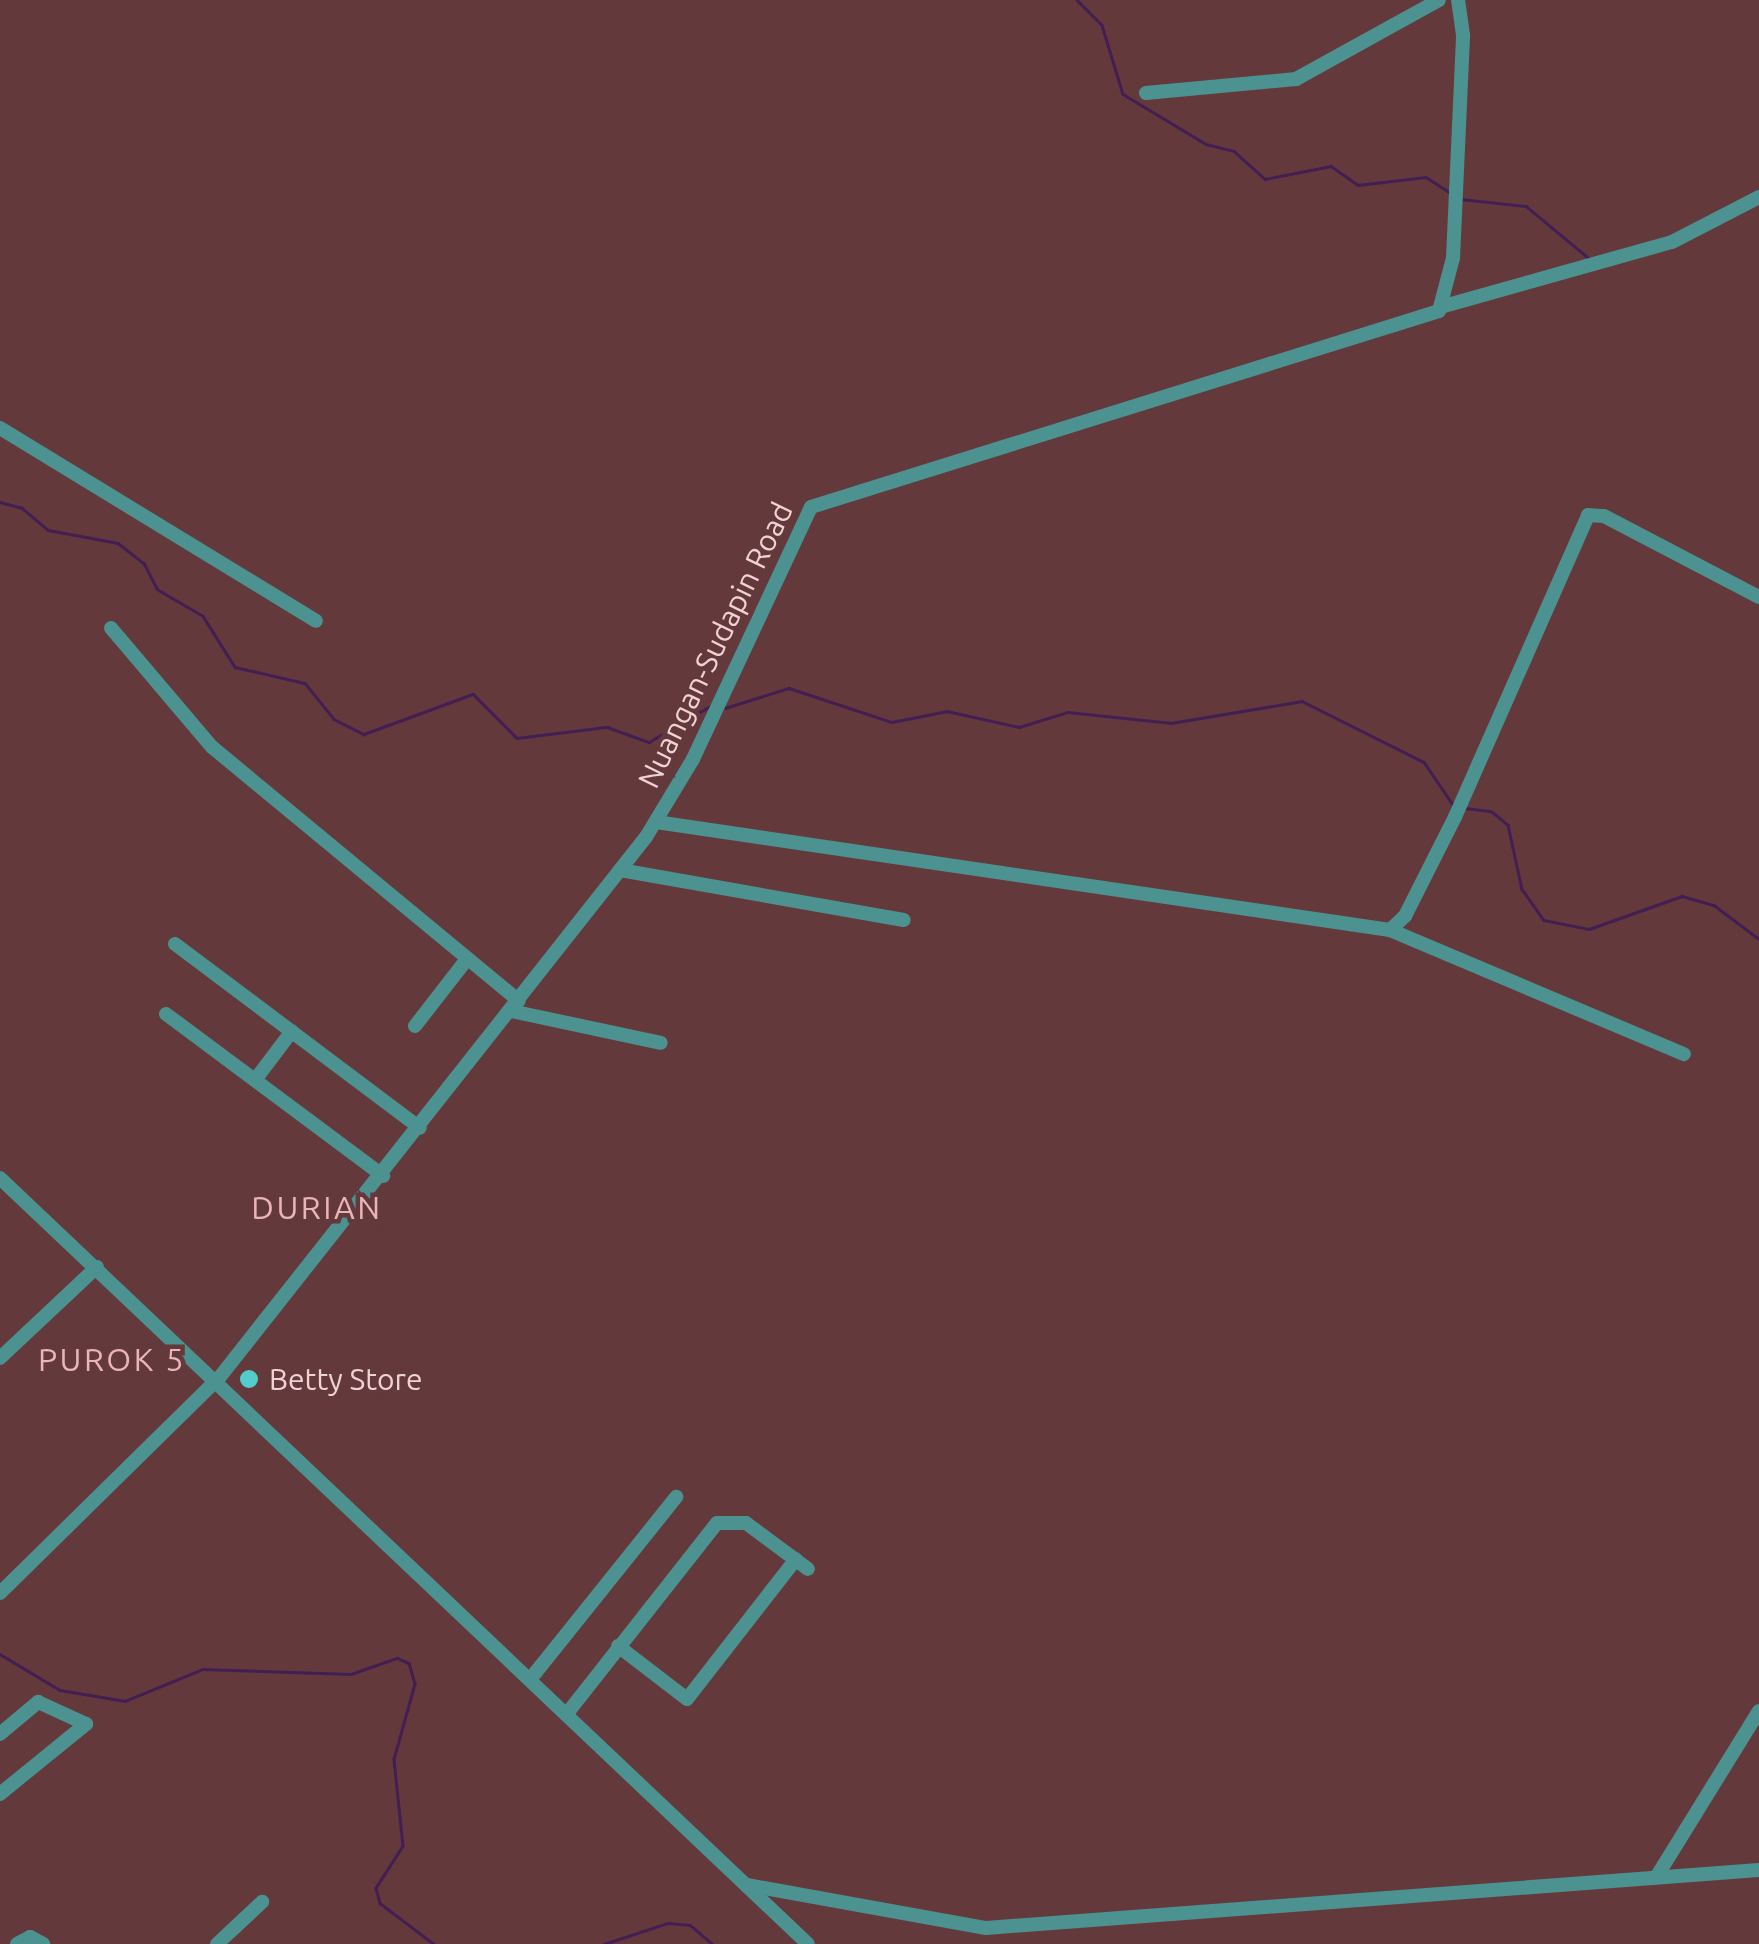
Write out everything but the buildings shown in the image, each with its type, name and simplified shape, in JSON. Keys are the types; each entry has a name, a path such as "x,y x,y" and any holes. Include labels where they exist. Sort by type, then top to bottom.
{"street":[{"path":"1146,92 1296,79 1439,0"},
{"path":"1444,306 1463,59 1458,0"},
{"name":"Nuangan-Sudapin Road","path":"0,1594 219,1378 383,1176 656,822 798,528 821,499 1342,344 1444,306 1672,242 1759,196"},
{"path":"0,428 316,621"},
{"path":"1390,930 1401,924 1455,816 1588,515 1604,516 1759,597"},
{"path":"110,628 212,747 467,959 515,1006 661,1043"},
{"path":"656,822 1390,930 1684,1054"},
{"path":"620,870 904,920"},
{"path":"175,944 420,1128"},
{"path":"415,1026 467,959"},
{"path":"166,1014 383,1176"},
{"path":"255,1080 292,1032"},
{"path":"0,1178 219,1378 808,1944"},
{"path":"0,1358 97,1267"},
{"path":"532,1677 676,1497"},
{"path":"568,1712 618,1646 716,1522 746,1524 802,1564 686,1699 618,1646"},
{"path":"0,1734 38,1702 76,1713 86,1724 0,1794"},
{"path":"1657,1876 1759,1711"},
{"path":"746,1884 986,1928 1759,1870"},
{"path":"216,1944 262,1902"},
{"path":"16,1944 30,1937 43,1944"}],"waterway":[{"path":"1077,0 1102,25 1123,94 1206,144 1234,151 1265,179 1331,166 1358,185 1426,177 1449,192"},
{"path":"1461,199 1526,206 1591,260"},
{"path":"0,502 22,508 48,530 118,543 144,563 157,589 203,616 235,667 305,683 334,719 364,734 473,694 517,738 607,727 649,742 710,706"},
{"path":"725,708 789,688 892,722 947,711 1019,727 1068,712 1171,723 1302,701 1424,762 1452,803"},
{"path":"1465,808 1491,811 1508,825 1522,889 1544,920 1589,929 1682,896 1714,905 1759,939"},
{"path":"0,1654 60,1690 125,1701 203,1669 351,1674 397,1658 409,1663 415,1684 394,1759 403,1846 376,1888 380,1903 434,1944"},
{"path":"604,1944 668,1923 690,1925 713,1944"}],"place":[{"name":"Betty Store","path":"249,1379"}],"district":[{"name":"DURIAN","path":"317,1207"},
{"name":"PUROK 5","path":"112,1359"}]}
